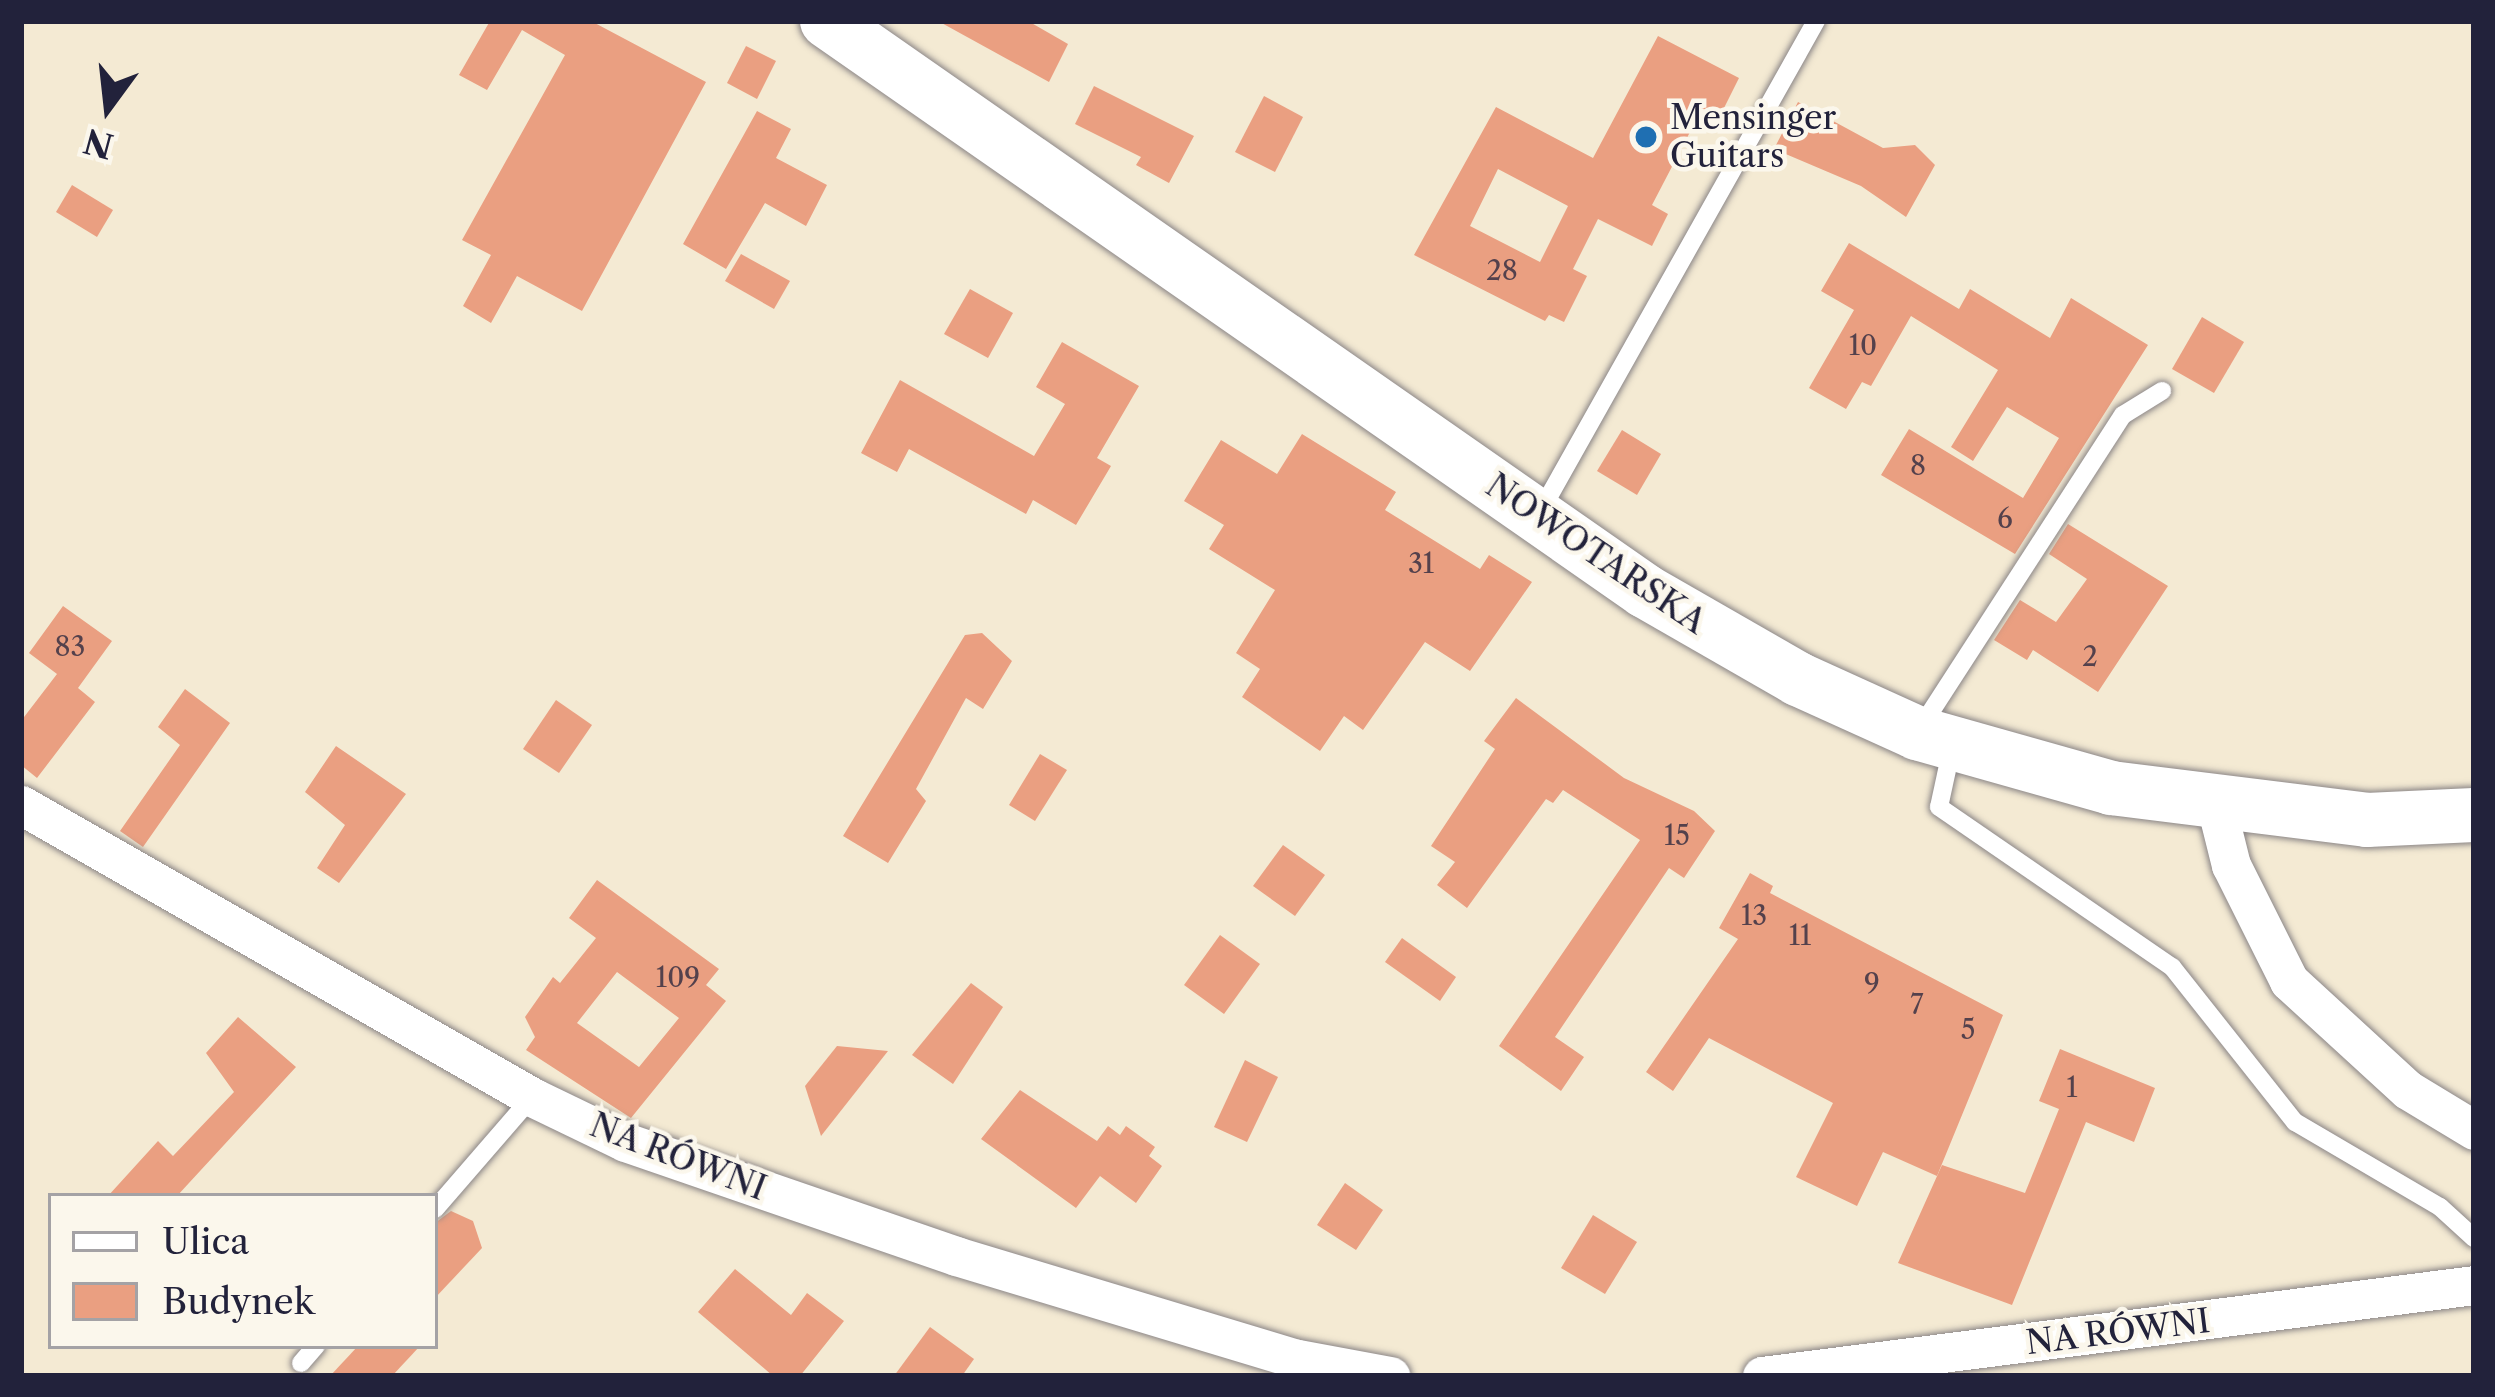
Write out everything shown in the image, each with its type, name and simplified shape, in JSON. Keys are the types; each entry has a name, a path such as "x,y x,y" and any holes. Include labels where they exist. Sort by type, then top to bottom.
{"street":[{"name":"NOWOTARSKA","path":"826,21 1538,517 1722,639 1935,740 2111,788 2216,805 2367,820 2474,815"},
{"name":"NA RÓWNI","path":"21,805 532,1097 625,1142 956,1256 1298,1360 1390,1376"},
{"path":"2216,805 2231,865 2289,981 2408,1090 2474,1130"},
{"name":"NA RÓWNI","path":"1762,1376 2474,1285"}],"lane":[{"path":"1538,517 1816,21"},
{"path":"2162,391 2123,415 1935,740 1939,807 2172,967 2295,1122 2440,1207 2474,1238"},
{"path":"438,1206 532,1097"},
{"path":"301,1363 313,1349"}],"building":[{"path":"490,21 591,21 706,82 582,311 517,276 491,323 463,306 491,255 462,240 565,55 522,30 487,90 459,75"},
{"path":"938,21 1028,21 1068,44 1049,82"},
{"path":"1658,36 1739,78 1723,110 1702,109 1652,205 1668,214 1652,246 1598,219 1573,269 1587,276 1564,322 1549,315 1545,321 1414,255 1496,107 1593,158","holes":["1498,169 1568,206 1540,262 1470,226"]},
{"path":"746,46 776,61 757,99 727,83"},
{"path":"1094,86 1194,136 1169,183 1136,165 1141,157 1075,124"},
{"path":"1264,96 1303,117 1275,172 1235,152"},
{"path":"1798,102 1883,148 1915,145 1935,165 1906,217 1861,186 1774,149"},
{"path":"757,111 791,129 776,158 827,185 806,226 765,203 726,269 683,244"},
{"path":"72,185 113,210 97,237 56,212"},
{"path":"1849,243 1959,309 1970,289 2050,338 2071,298 2148,345 2015,554 1881,475 1909,429 2023,498 2059,438 2007,407 1973,461 1951,447 1998,370 1911,316 1871,386 1862,382 1846,409 1809,388 1854,310 1821,291"},
{"path":"741,254 790,281 774,309 725,281"},
{"path":"970,289 1013,313 988,358 944,334"},
{"path":"2202,317 2244,342 2214,393 2172,369"},
{"path":"1062,342 1139,386 1097,458 1111,466 1076,525 1033,500 1026,514 909,449 897,472 861,453 900,380 1034,456 1065,404 1036,387"},
{"path":"1622,430 1661,454 1637,495 1597,471"},
{"path":"1302,434 1396,492 1385,510 1480,569 1489,555 1532,582 1470,671 1425,642 1363,730 1344,716 1320,751 1242,697 1260,669 1236,653 1275,590 1209,549 1224,525 1184,501 1221,440 1277,474"},
{"path":"2068,524 2168,586 2098,692 2033,650 2027,660 1994,640 2020,600 2056,622 2087,579 2049,554"},
{"path":"63,606 112,641 78,688 95,702 37,778 21,765 21,721 57,674 29,653"},
{"path":"982,633 1012,661 983,709 966,698 916,789 926,801 888,863 843,836 965,635"},
{"path":"185,689 230,723 143,847 120,831 180,745 158,727"},
{"path":"1516,698 1624,778 1694,811 1715,831 1684,878 1669,868 1555,1037 1584,1057 1561,1091 1499,1046 1640,840 1563,790 1553,803 1546,799 1467,908 1437,885 1455,862 1431,846 1495,749 1484,741"},
{"path":"556,700 592,725 559,773 523,749"},
{"path":"336,746 406,794 339,883 317,868 345,825 305,792"},
{"path":"1040,754 1067,770 1035,821 1009,805"},
{"path":"1283,845 1325,875 1295,916 1253,886"},
{"path":"1750,873 1773,886 1770,893 2003,1015 1937,1176 1883,1152 1857,1206 1796,1177 1833,1103 1709,1038 1673,1091 1646,1072 1738,939 1719,928"},
{"path":"597,880 719,969 706,985 726,1001 631,1118 526,1050 535,1037 525,1017 553,977 560,983 596,938 569,918","holes":["617,972 679,1018 639,1067 577,1023"]},
{"path":"1220,935 1260,964 1224,1014 1184,985"},
{"path":"1402,938 1456,977 1440,1001 1385,962"},
{"path":"971,983 1003,1007 953,1084 912,1055"},
{"path":"238,1017 296,1067 180,1193 111,1193 158,1141 173,1156 234,1092 206,1053"},
{"path":"837,1046 888,1051 821,1136 805,1086"},
{"path":"2060,1049 2155,1088 2134,1142 2086,1122 2012,1305 1898,1263 1942,1165 2025,1193 2059,1109 2039,1101"},
{"path":"1245,1060 1278,1077 1247,1142 1214,1127"},
{"path":"1020,1090 1097,1141 1108,1126 1120,1135 1126,1126 1155,1147 1149,1156 1162,1166 1136,1203 1100,1176 1076,1208 981,1139"},
{"path":"1345,1183 1383,1210 1356,1250 1317,1225"},
{"path":"451,1211 473,1221 482,1248 438,1295 438,1221"},
{"path":"1593,1215 1637,1242 1605,1294 1561,1268"},
{"path":"735,1269 791,1315 807,1293 844,1321 800,1376 773,1376 698,1312"},
{"path":"930,1327 974,1359 962,1376 894,1376"},
{"path":"355,1349 417,1349 392,1376 330,1376"}],"place":[{"name":"Mensinger Guitars","path":"1646,137"}]}
